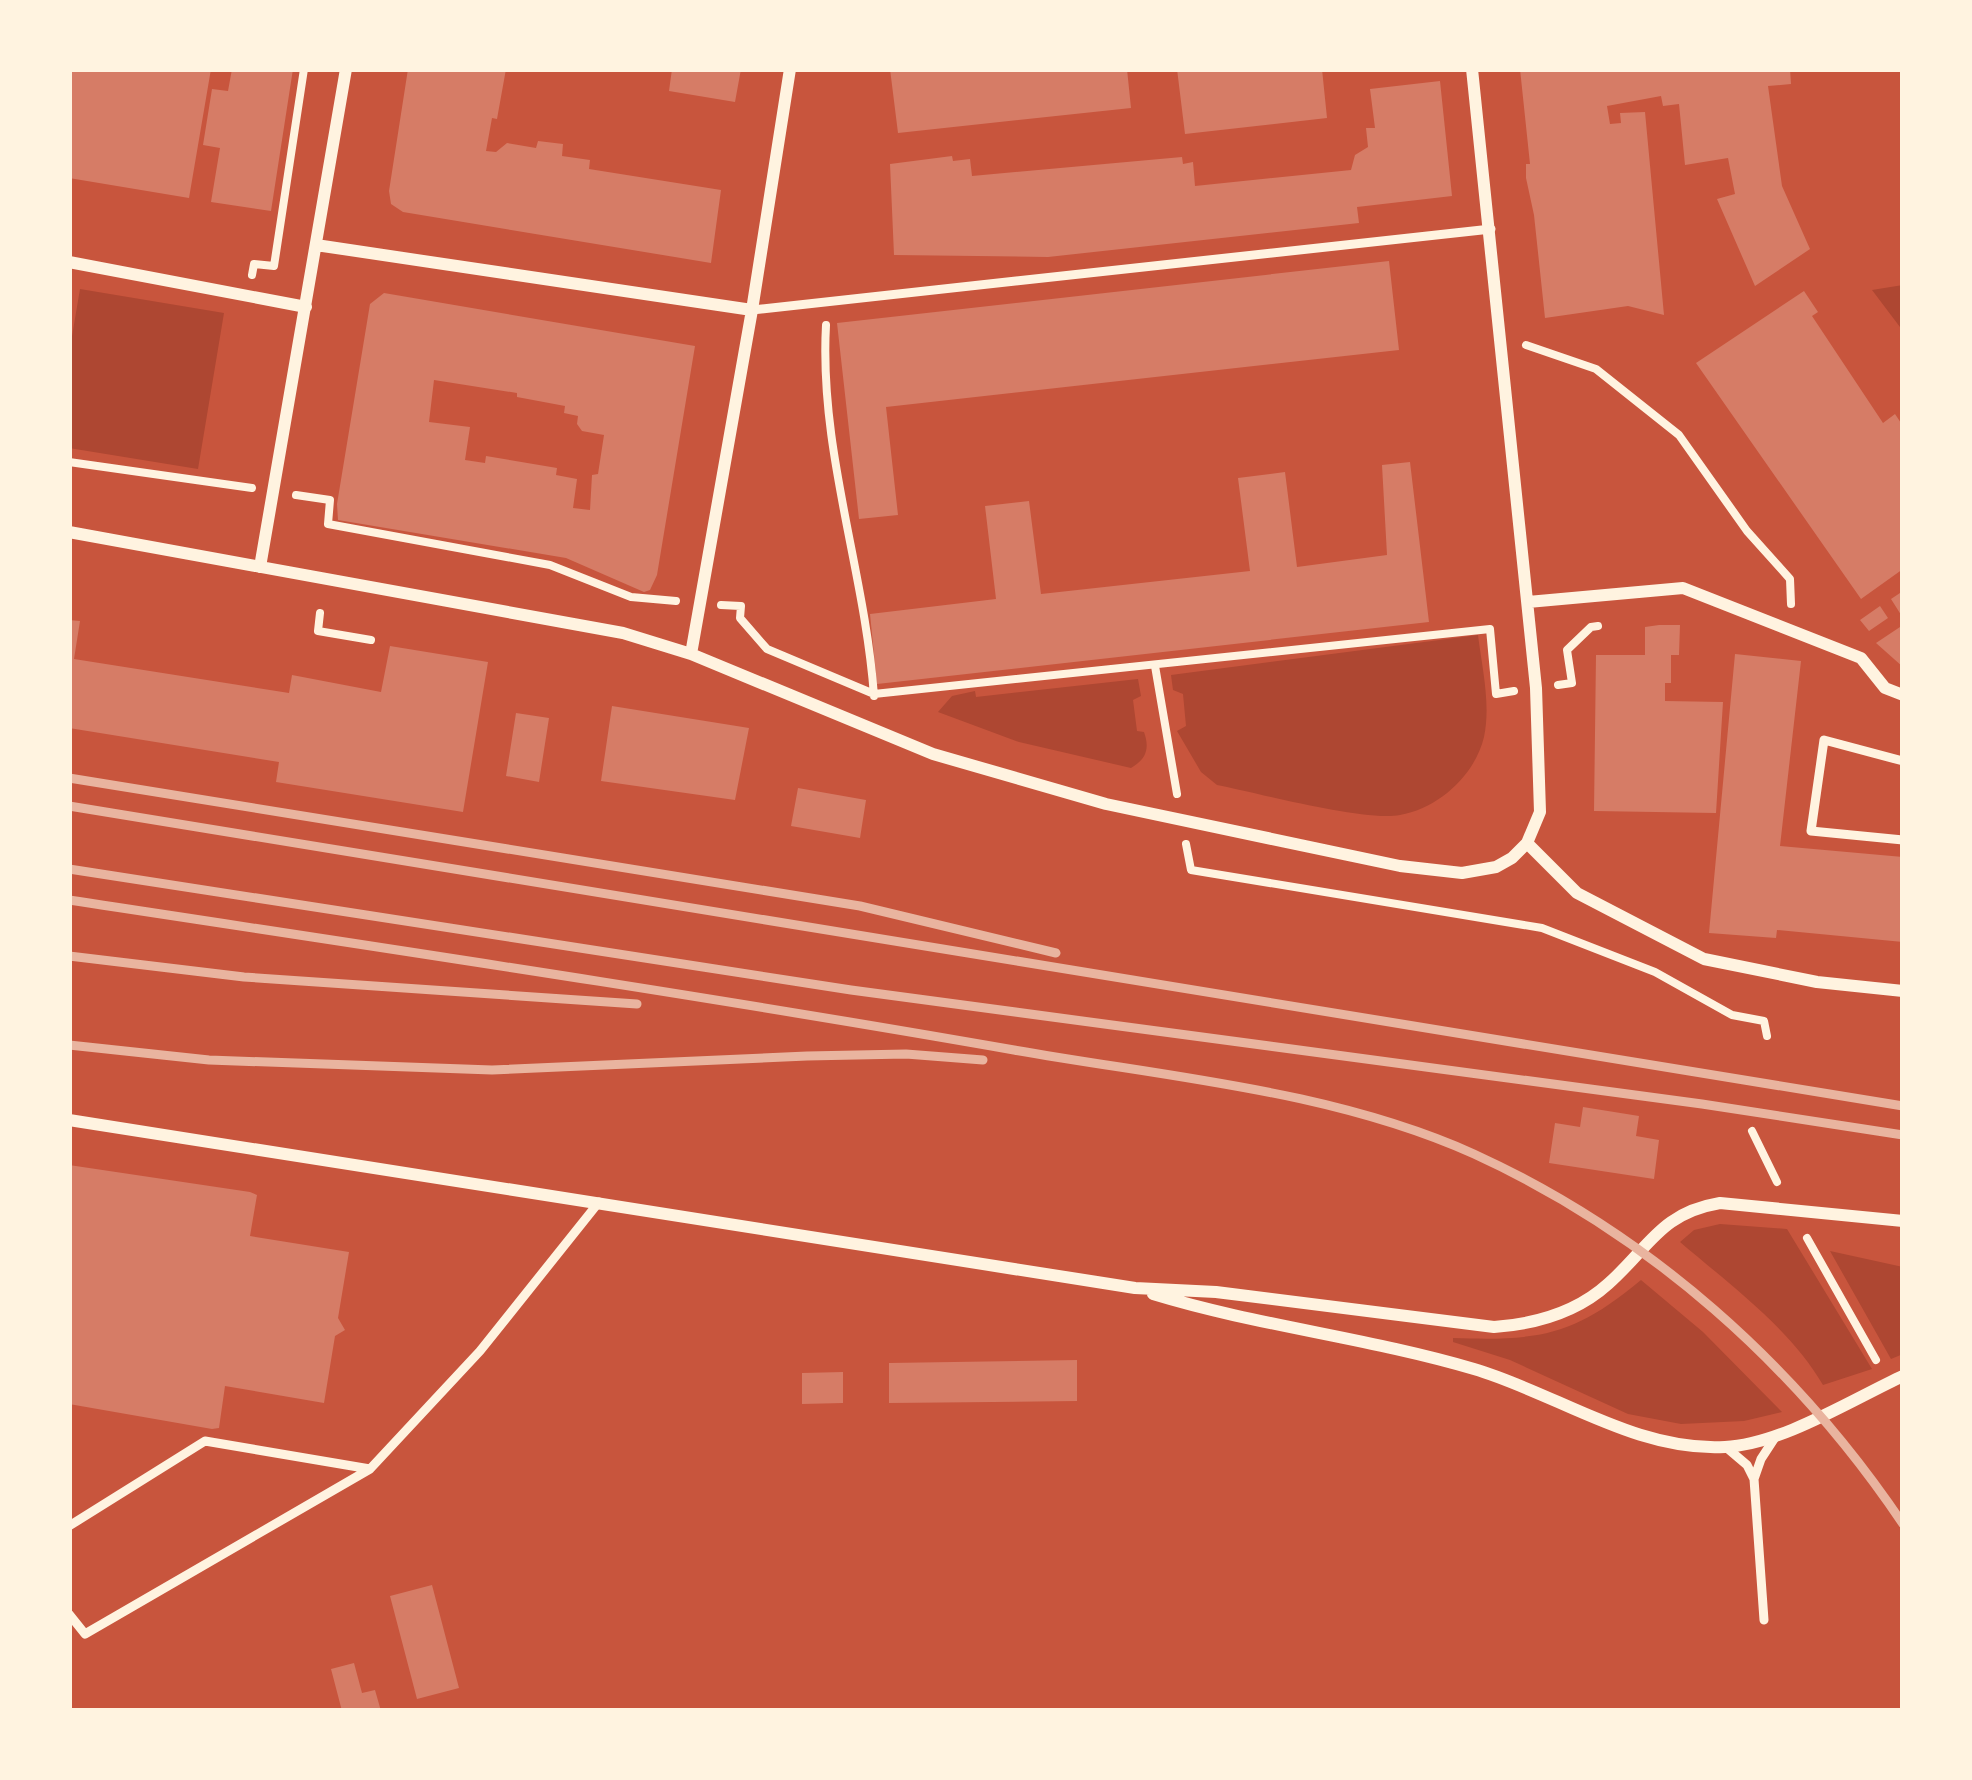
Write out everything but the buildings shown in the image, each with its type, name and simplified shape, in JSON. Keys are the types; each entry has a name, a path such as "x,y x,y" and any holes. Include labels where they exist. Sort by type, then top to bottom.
{"street":[{"path":"260,567 346,69"},
{"path":"691,654 790,69"},
{"path":"69,532 604,629 691,654 933,754 1010,779 1400,866 1462,873 1496,867 1527,842 1540,812 1536,688 1472,69"},
{"path":"316,245 752,310"},
{"path":"69,262 305,307"},
{"path":"1528,602 1683,588 1861,658 1886,688 1903,695"},
{"path":"1527,842 1576,893 1704,959 1817,982 1903,991"},
{"path":"69,1120 1135,1288 1216,1292 1494,1327 1530,1324 1574,1307 1604,1288 1652,1236 1695,1207 1720,1203 1790,1207 1903,1220"},
{"path":"1135,1288 1200,1308 1469,1367 1628,1430 1679,1444 1727,1448 1778,1434 1903,1376"}],"lane":[{"path":"752,310 1491,229"},
{"path":"1903,761 1825,740 1811,831 1903,840"},
{"path":"69,1613 85,1634 370,1468 480,1351 599,1202"},
{"path":"1754,1479 1778,1434"},
{"path":"69,1526 205,1441 370,1468"},
{"path":"1727,1448 1747,1465 1754,1479 1764,1621"}],"path":[{"path":"247,295 254,264 274,266 304,69"},
{"path":"827,299 828,422 874,694"},
{"path":"1502,336 1596,369 1679,435 1747,531 1790,579 1792,628"},
{"path":"69,462 330,500 328,524 334,530 550,565 631,597 741,606 740,618 767,650 874,694 1490,629 1496,694 1572,683 1567,650 1592,627 1613,625"},
{"path":"320,613 317,631 371,640"},
{"path":"1155,666 1191,870 1542,928 1655,972 1732,1015 1764,1022 1767,1036"},
{"path":"1752,1131 1888,1382"}],"shaded area":[{"path":"1903,285 1903,331 1872,290"},
{"path":"80,289 224,313 198,469 69,448 69,354"},
{"path":"1478,635 1487,712 1479,751 1453,788 1414,811 1362,814 1217,785 1201,772 1177,731 1186,726 1183,694 1173,690 1171,675"},
{"path":"1138,679 1141,696 1133,700 1137,731 1144,732 1146,748 1131,768 1019,742 938,712 952,696 975,691 976,697"},
{"path":"1720,1224 1787,1229 1872,1369 1823,1385 1776,1326 1680,1242 1694,1230"},
{"path":"1830,1251 1903,1267 1903,1354 1891,1359"},
{"path":"1641,1280 1703,1332 1782,1412 1744,1421 1681,1424 1628,1414 1510,1360 1453,1342 1453,1338 1509,1338 1554,1331 1595,1313"}],"railway":[{"path":"69,778 860,906 1056,953"},
{"path":"69,806 1903,1106"},
{"path":"69,869 851,990 1903,1135"},
{"path":"69,900 1189,1078 1306,1100 1420,1132 1538,1186 1600,1223 1714,1309 1815,1410 1903,1524"},
{"path":"69,956 244,977 637,1004"},
{"path":"69,1045 209,1060 492,1070 807,1056 906,1054 983,1060"}]}
